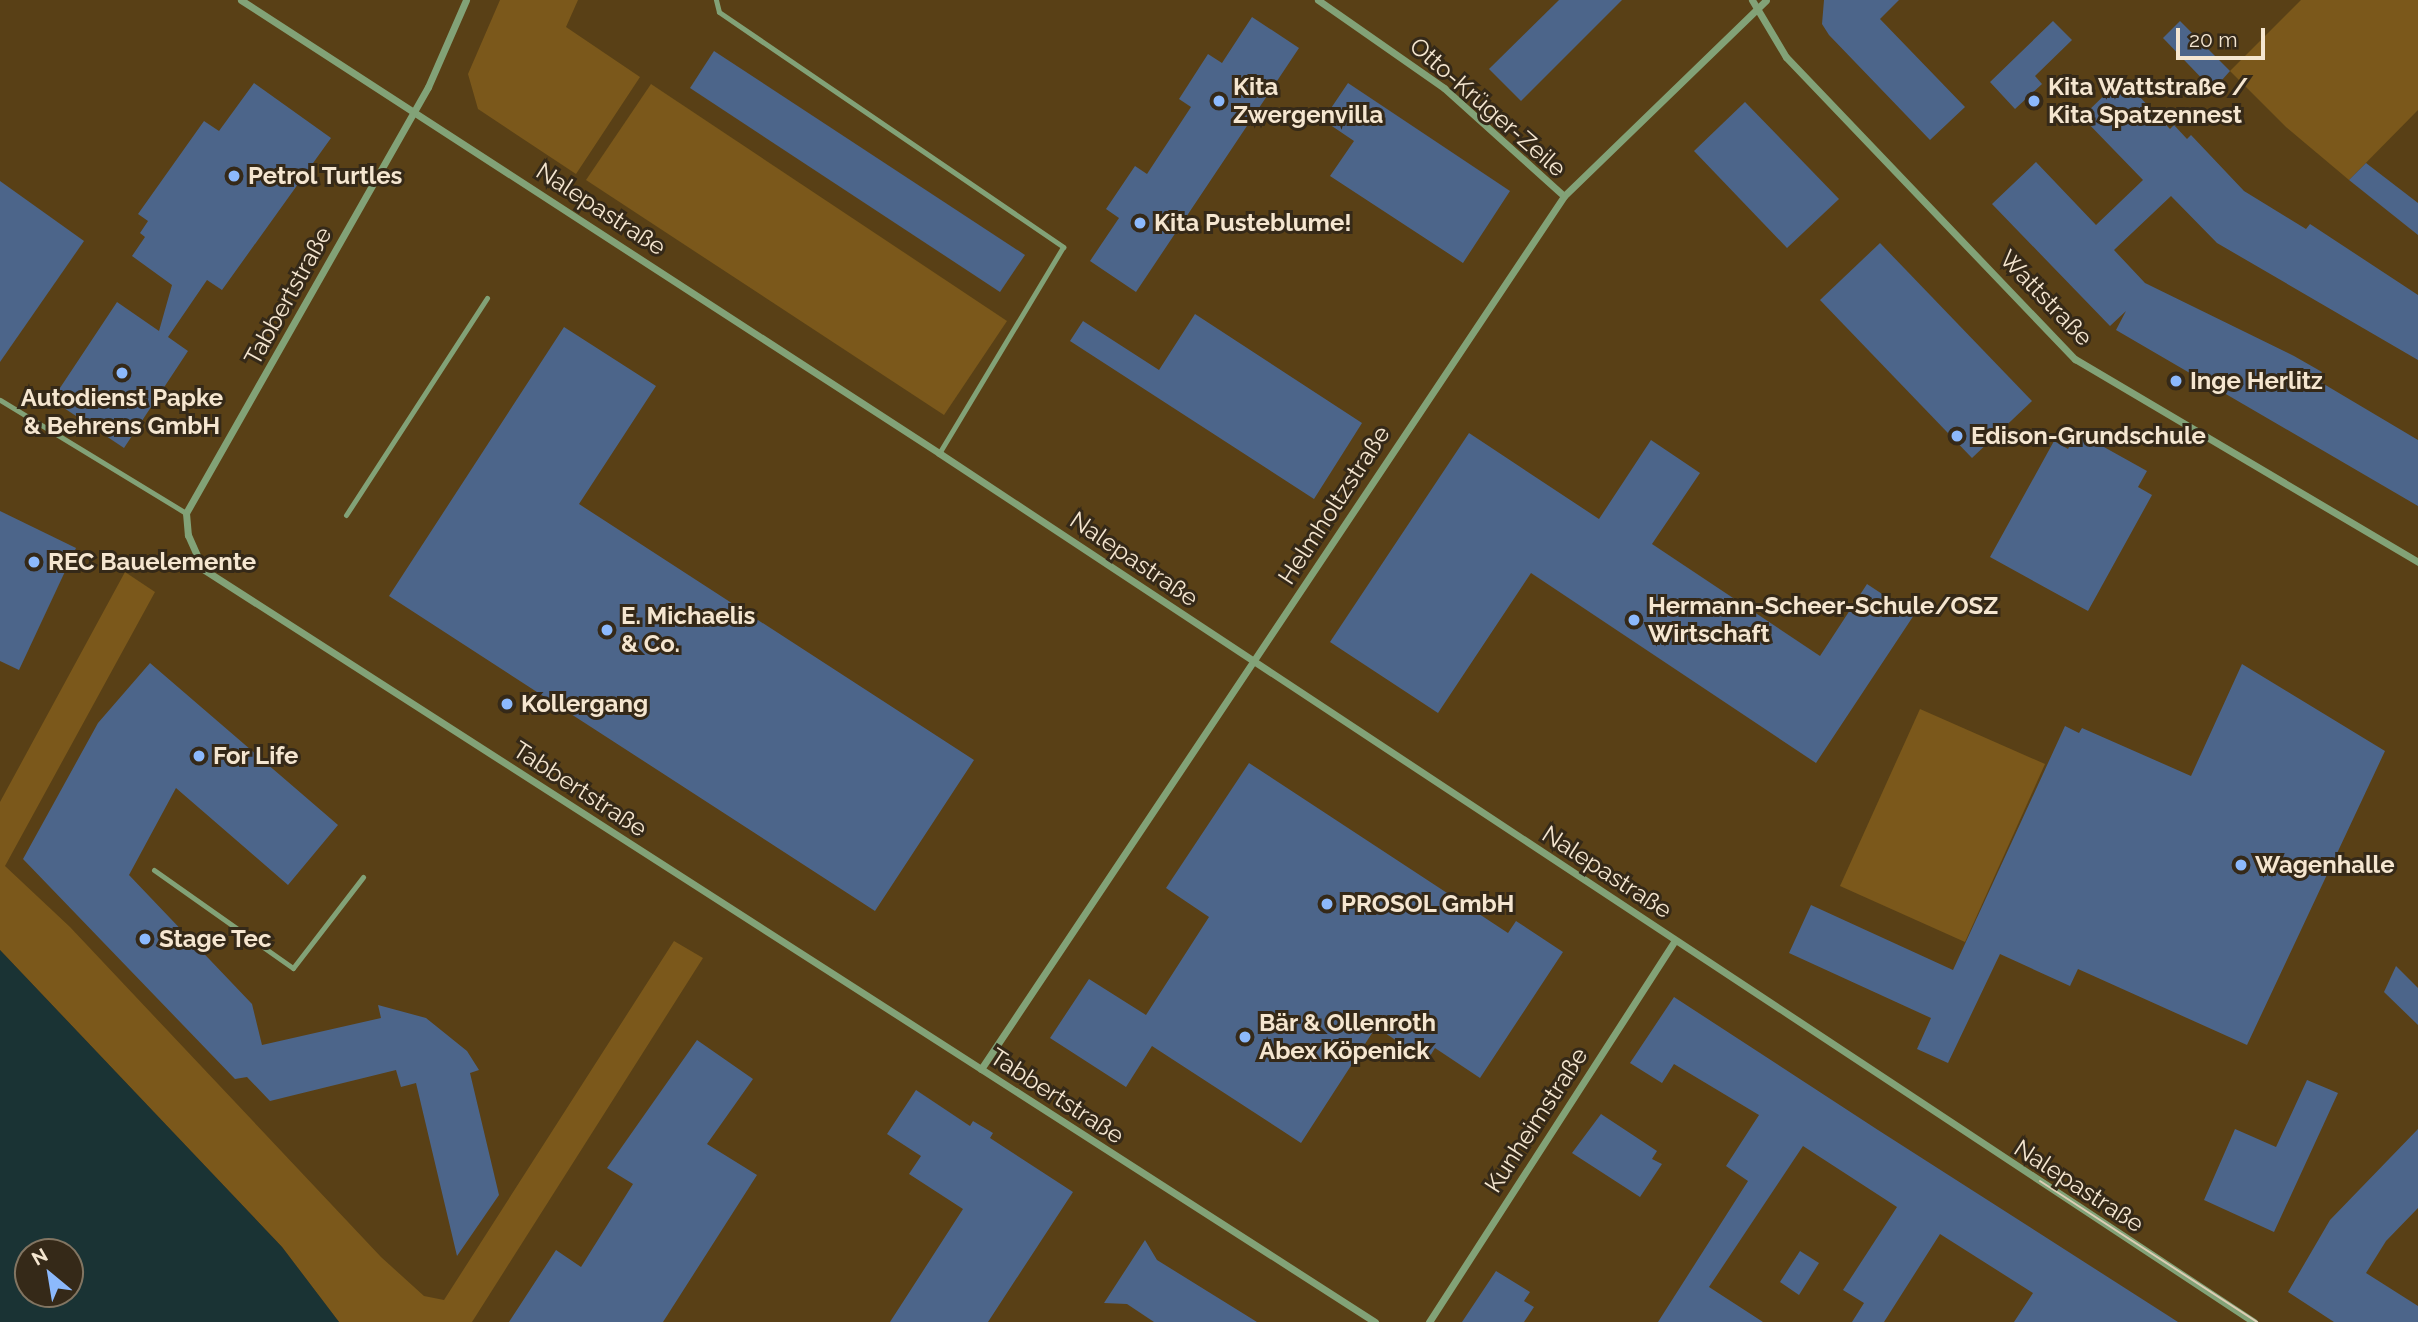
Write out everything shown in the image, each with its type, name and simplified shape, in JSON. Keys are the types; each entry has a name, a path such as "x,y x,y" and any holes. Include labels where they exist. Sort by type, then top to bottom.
{"street":[{"name":"Nalepastraße","path":"241,0 939,453 2254,1322"},
{"name":"Tabbertstraße","path":"466,0 414,113 186,513 188,536 203,569 1374,1322"},
{"name":"Otto-Krüger-Zeile","path":"1318,0 1444,88 1564,197"},
{"name":"Wattstraße","path":"1752,0 1786,57 2075,359 2418,562"},
{"name":"Helmholtzstraße","path":"981,1069 1564,197 1766,0"},
{"name":"Kunheimstraße","path":"1429,1322 1675,940"}],"lane":[{"path":"716,0 719,12 1063,247 939,453"},
{"path":"346,515 487,298"},
{"path":"0,400 186,513"},
{"path":"154,870 293,968 363,877"}],"shaded area":[{"path":"500,0 578,0 566,27 640,77 576,174 478,109 468,74"},
{"path":"2301,0 2418,0 2418,110 2349,180 2286,127 2230,71"},
{"path":"651,84 1007,321 944,415 586,180"},
{"path":"125,572 155,592 5,866 70,927 381,1257 424,1296 444,1300 674,941 703,958 472,1322 339,1322 282,1247 0,950 0,802"},
{"path":"1920,709 2045,764 1965,942 1840,886"}],"water":[{"path":"0,950 282,1247 339,1322 0,1322"}],"building":[{"path":"1559,0 1622,0 1521,101 1489,69"},
{"path":"1824,0 1899,0 1880,19 1965,107 1930,140 1829,35 1822,24"},
{"path":"1252,17 1299,48 1136,292 1090,261 1119,218 1106,209 1135,166 1147,174 1191,107 1179,99 1208,54 1222,63"},
{"path":"2053,21 2072,40 2035,76 2042,84 2015,109 1990,82"},
{"path":"2180,21 2230,71 2213,90 2163,38"},
{"path":"714,51 1025,255 1000,292 690,88"},
{"path":"2122,78 2170,129 2174,125 2187,139 2191,135 2244,191 2306,229 2310,224 2418,295 2418,360 2217,243 2171,196 2114,250 2145,283 2322,372 2317,380 2418,440 2418,506 2116,330 2126,311 2110,326 1992,204 2036,162 2096,225 2143,180 2082,117"},
{"name":"Petrol Turtles","path":"254,83 331,138 222,290 207,280 168,337 188,351 124,448 52,400 117,302 159,331 172,285 132,256 145,237 140,233 148,221 138,214 204,121 219,131"},
{"path":"1348,83 1510,191 1463,263 1330,176 1354,141 1323,120"},
{"path":"1745,102 1839,199 1787,248 1694,151"},
{"path":"2366,163 2418,203 2418,235 2349,180"},
{"path":"0,181 84,241 0,362"},
{"path":"1880,243 2032,401 1972,458 1820,300"},
{"path":"1195,314 1362,423 1314,499 1070,341 1083,321 1159,370"},
{"name":"E. Michaelis & Co.","path":"564,327 656,386 579,504 974,760 875,911 389,596"},
{"path":"2077,432 2147,471 2138,487 2152,495 2088,611 1990,557 2054,441 2068,449"},
{"path":"1469,433 1599,519 1651,440 1700,473 1652,544 1820,656 1867,584 1914,615 1816,763 1531,573 1438,713 1330,642"},
{"path":"0,511 76,548 19,670 0,661"},
{"path":"150,663 338,825 288,885 176,788 129,875 252,1004 262,1045 381,1018 378,1005 426,1018 467,1051 479,1070 470,1073 499,1195 457,1256 416,1083 401,1087 396,1070 270,1101 247,1077 235,1079 23,859 98,723"},
{"path":"2242,664 2385,751 2247,1045 2078,969 2070,986 2000,954 1948,1063 1917,1049 1931,1018 1789,953 1811,905 1953,970 2065,726 2079,733 2082,728 2191,776"},
{"name":"PROSOL GmbH","path":"1249,763 1508,933 1516,921 1563,952 1480,1078 1435,1048 1427,1061 1376,1027 1301,1143 1152,1046 1126,1087 1050,1038 1089,979 1146,1015 1209,917 1166,888"},
{"path":"2396,966 2418,988 2418,1025 2384,992"},
{"path":"1674,997 2178,1322 2014,1322 2033,1293 1940,1234 1884,1322 1852,1322 1864,1303 1843,1290 1897,1207 1803,1146 1709,1287 1763,1322 1658,1322 1748,1181 1726,1166 1759,1115 1674,1064 1662,1083 1630,1063"},
{"path":"697,1040 753,1079 707,1144 757,1175 663,1322 509,1322 556,1250 581,1267 633,1184 607,1168"},
{"path":"2307,1080 2338,1093 2274,1232 2204,1200 2235,1129 2276,1147"},
{"path":"916,1090 970,1126 973,1121 993,1133 990,1138 1073,1192 988,1322 890,1322 963,1209 909,1174 921,1156 887,1134"},
{"path":"1601,1114 1657,1151 1652,1159 1662,1164 1640,1197 1572,1153"},
{"path":"2418,1129 2418,1208 2386,1241 2366,1273 2418,1306 2418,1322 2334,1322 2288,1292 2330,1220"},
{"path":"1145,1240 1157,1260 1257,1322 1154,1322 1127,1304 1104,1303"},
{"path":"1800,1251 1819,1263 1799,1295 1780,1282"},
{"path":"1496,1271 1530,1292 1524,1301 1534,1307 1524,1322 1462,1322"}],"tram line":[{"path":"2040,1181 2257,1322"}],"place":[{"name":"Kita Zwergenvilla","path":"1219,101"},
{"name":"Kita Wattstraße / Kita Spatzennest","path":"2034,101"},
{"name":"Petrol Turtles","path":"234,176"},
{"name":"Kita Pusteblume!","path":"1140,223"},
{"name":"Autodienst Papke & Behrens GmbH","path":"122,373"},
{"name":"Inge Herlitz","path":"2176,381"},
{"name":"Edison-Grundschule","path":"1957,436"},
{"name":"REC Bauelemente","path":"34,562"},
{"name":"Hermann-Scheer-Schule/OSZ Wirtschaft","path":"1634,620"},
{"name":"E. Michaelis & Co.","path":"607,630"},
{"name":"Kollergang","path":"507,704"},
{"name":"For Life","path":"199,756"},
{"name":"Wagenhalle","path":"2241,865"},
{"name":"PROSOL GmbH","path":"1327,904"},
{"name":"Stage Tec","path":"145,939"},
{"name":"Bär & Ollenroth Abex Köpenick","path":"1245,1037"}]}
